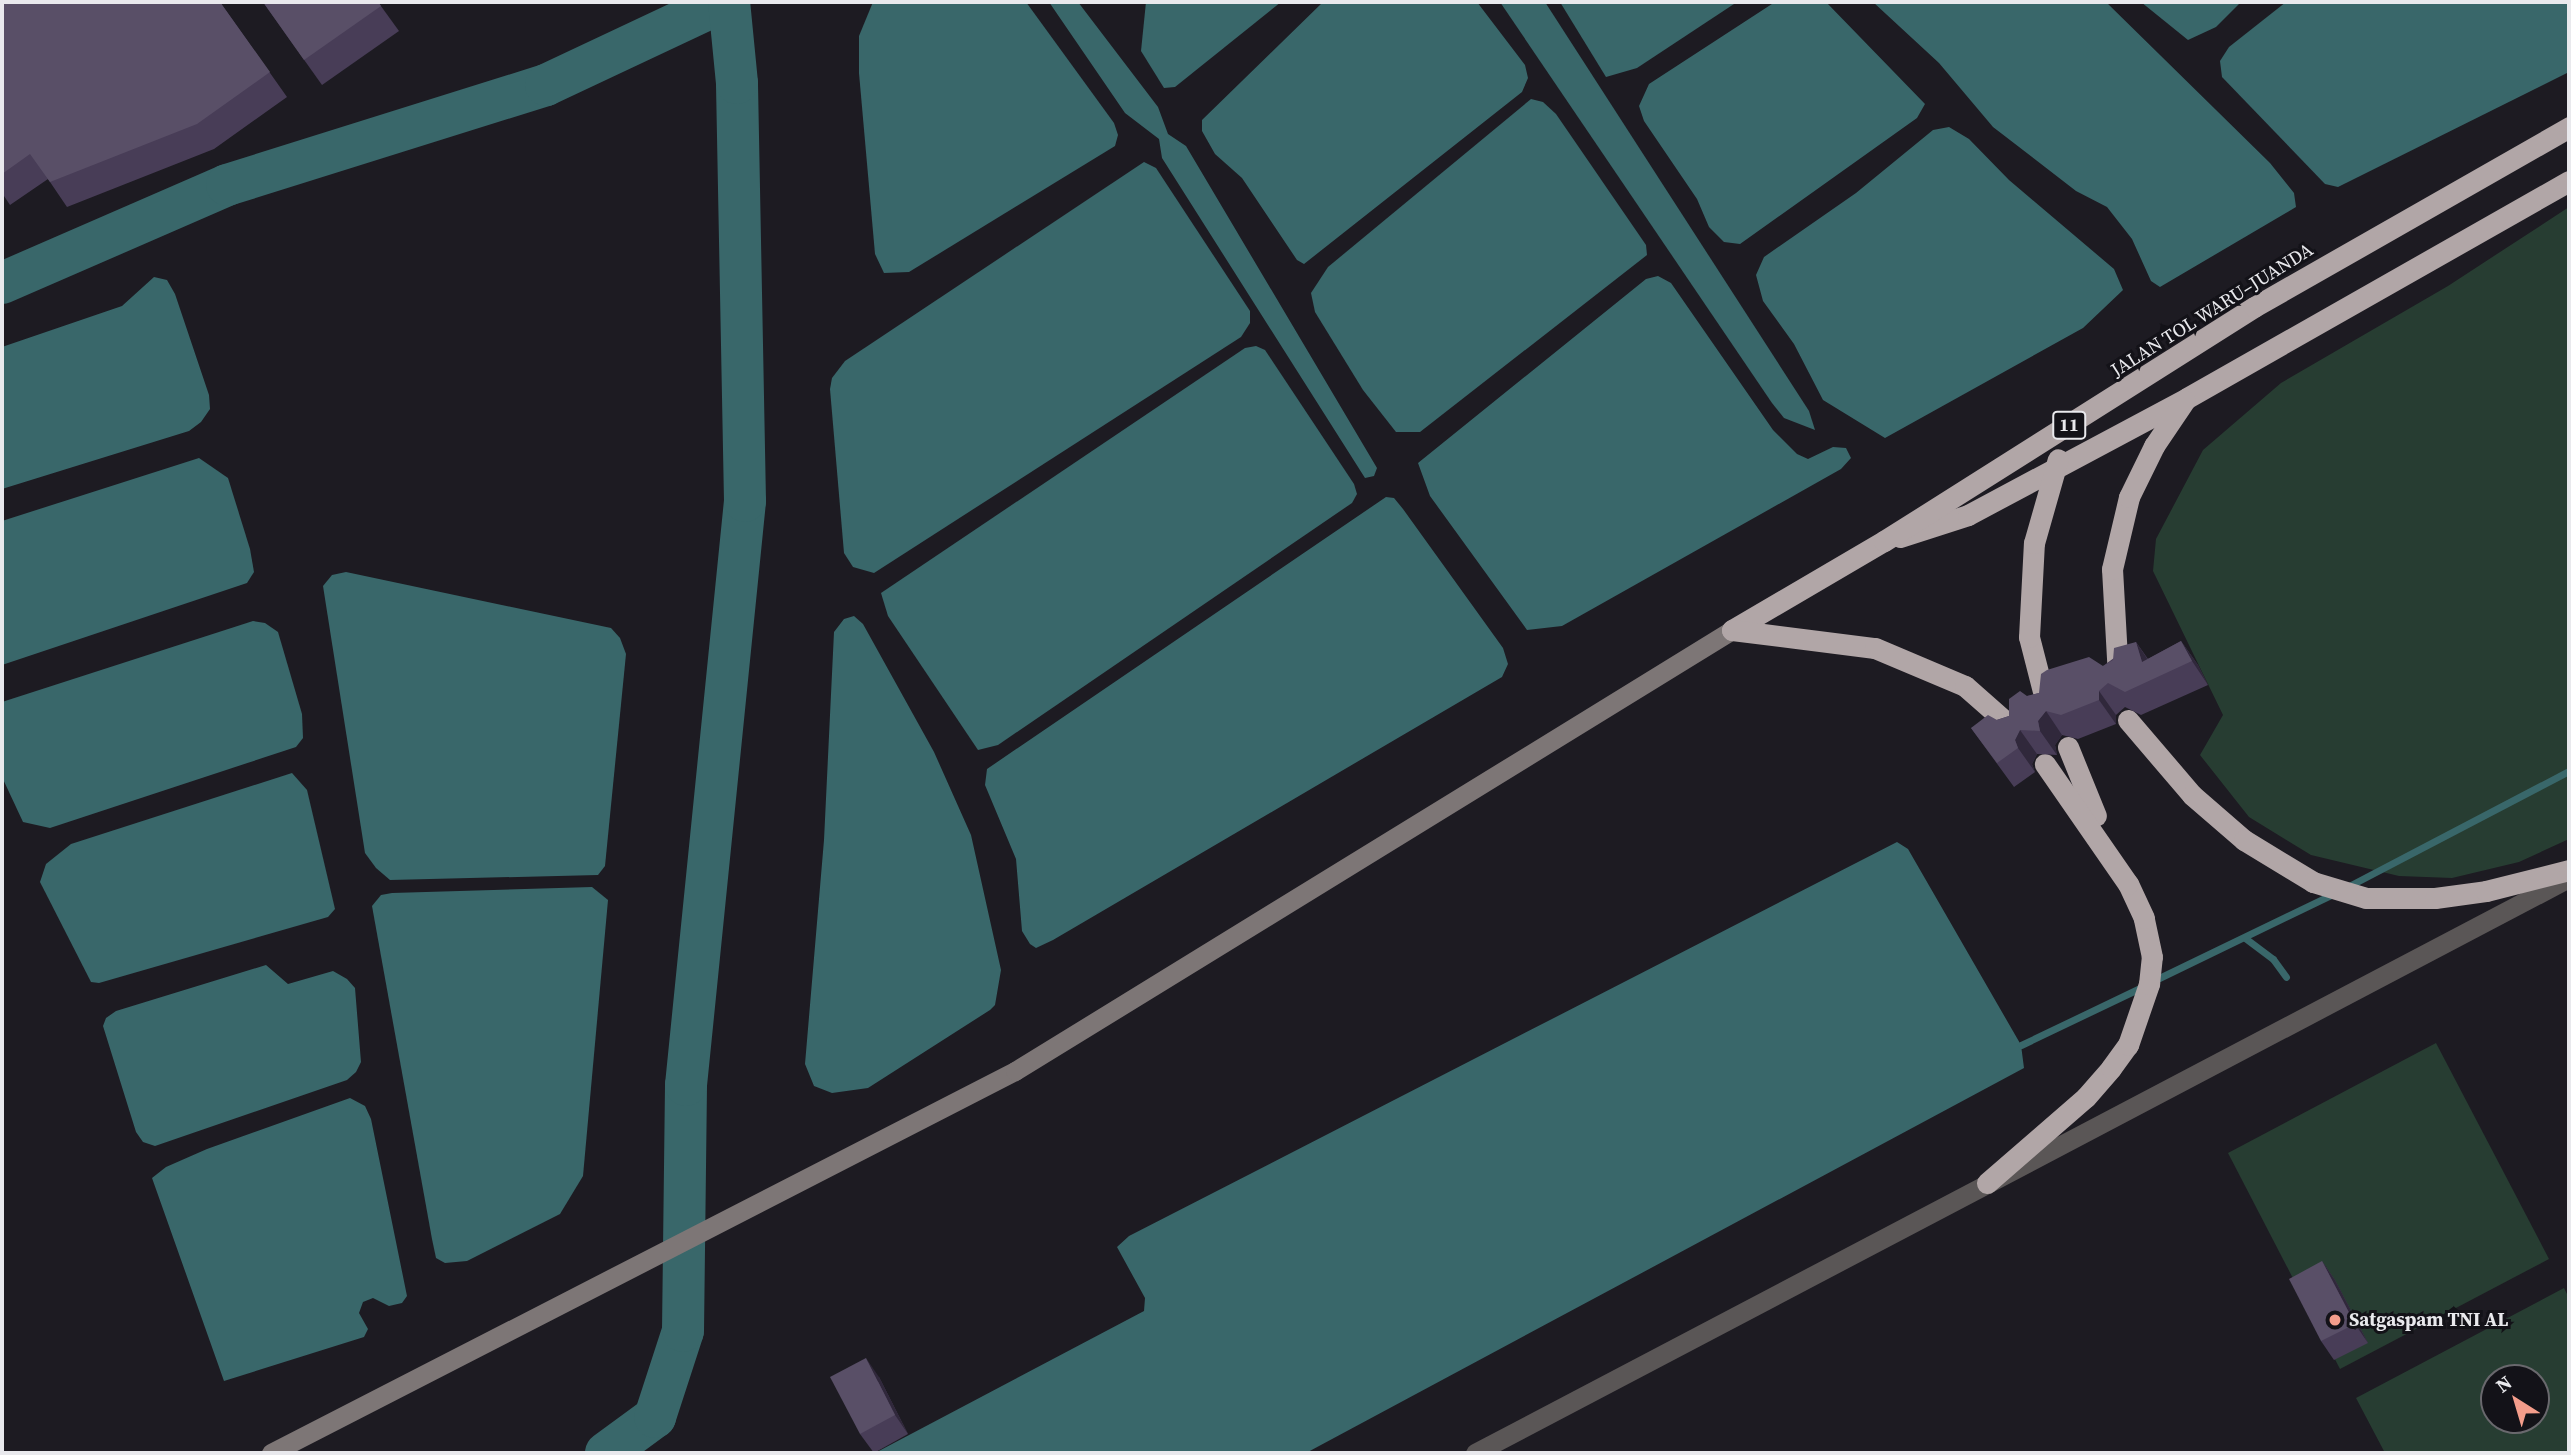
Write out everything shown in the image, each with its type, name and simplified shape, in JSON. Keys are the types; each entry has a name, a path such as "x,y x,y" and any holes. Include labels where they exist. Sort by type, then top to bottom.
{"highway":[{"name":"JALAN TOL WARU–JUANDA","path":"1732,630 1884,541 2254,307 2569,127"},
{"name":"JALAN TOL WARU–JUANDA","path":"1884,541 1968,515 2054,466 2187,398 2569,181"},
{"path":"2118,677 2112,569 2129,497 2154,446 2187,398"},
{"path":"2047,707 2028,636 2034,543 2054,466 2082,417"},
{"path":"1732,630 1875,649 1965,686 2016,731"},
{"path":"2128,720 2203,804 2244,840 2314,882 2366,898 2435,898 2486,891 2569,870"},
{"path":"1987,1184 2087,1097 2128,1045 2143,1010 2152,957 2144,918 2112,857 2068,747"},
{"path":"2045,764 2112,857"}],"main road":[{"path":"271,1453 619,1278 1015,1071 1732,630"}],"street":[{"path":"1475,1453 2569,878"}],"green space":[{"path":"2569,207 2569,839 2519,862 2452,878 2399,876 2311,855 2249,817 2200,755 2223,715 2153,571 2156,539 2203,450 2281,383 2448,286"},
{"path":"2436,1043 2549,1259 2340,1369 2228,1153"},
{"path":"2564,1288 2569,1298 2569,1453 2385,1453 2356,1398"}],"water":[{"path":"873,2 1026,2 1114,123 1118,135 1115,146 909,272 884,273 875,254 859,73 859,36"},
{"path":"1049,2 1078,2 1158,107 1168,134 1186,146 1377,468 1374,476 1365,478 1162,158 1159,139 1125,113"},
{"path":"1146,2 1281,2 1175,87 1164,88 1141,51"},
{"path":"1323,2 1477,2 1525,65 1528,78 1522,92 1304,264 1297,260 1242,178 1215,154 1202,131 1202,120"},
{"path":"1500,2 1545,2 1809,411 1815,430 1784,418 1772,403"},
{"path":"1560,2 1737,2 1637,68 1606,77"},
{"path":"1775,2 1826,2 1925,104 1917,118 1740,244 1724,242 1709,227 1697,199 1644,121 1639,106 1649,84"},
{"path":"1873,2 2106,2 2270,163 2294,193 2296,207 2160,287 2151,281 2132,239 2107,207 2076,191 1993,127 1939,63"},
{"path":"2141,2 2241,2 2216,27 2188,40"},
{"path":"2286,2 2569,2 2569,72 2338,187 2325,184 2222,77 2220,61 2229,47"},
{"path":"1531,99 1543,102 1556,114 1646,245 1647,255 1420,432 1396,432 1363,390 1315,312 1311,293 1328,267"},
{"path":"1949,127 1969,139 2009,180 2114,269 2123,290 2083,328 1885,438 1823,400 1794,344 1763,301 1756,275 1764,257 1856,193 1933,130"},
{"path":"1144,162 1156,168 1250,311 1250,323 1241,337 874,573 853,567 844,553 830,389 832,378 845,361"},
{"path":"1658,276 1671,283 1773,430 1797,454 1808,459 1833,447 1846,448 1851,458 1841,469 1562,626 1527,630 1430,496 1418,463 1646,279"},
{"path":"154,277 167,280 175,294 209,395 210,409 201,422 189,431 2,489 2,347 122,306"},
{"path":"1256,346 1265,350 1354,484 1357,494 1352,503 998,745 978,750 888,616 881,593 1245,348"},
{"path":"199,458 228,478 250,549 254,572 247,583 2,665 2,521"},
{"path":"1386,497 1394,498 1403,509 1503,648 1508,664 1502,677 1053,940 1036,948 1030,944 1022,931 1016,859 985,785 987,769"},
{"path":"346,572 611,628 620,638 626,654 605,866 598,875 390,880 376,868 365,853 323,586 332,575"},
{"path":"854,616 863,624 934,752 971,835 1001,970 995,1005 990,1010 868,1088 832,1093 814,1086 805,1064 824,840 834,632 844,619"},
{"path":"253,621 265,623 278,632 302,714 303,738 296,747 50,828 23,822 2,777 2,702"},
{"path":"292,773 307,790 335,909 328,917 99,983 91,982 40,882 46,864 71,844"},
{"path":"1897,842 1908,849 2021,1045 2024,1068 1306,1453 875,1453 1144,1311 1145,1298 1117,1247 1129,1236"},
{"path":"592,887 608,900 583,1176 560,1214 467,1261 445,1263 436,1258 432,1239 372,906 381,895 392,893"},
{"path":"266,965 288,984 333,971 347,979 355,988 361,1062 356,1072 347,1080 155,1146 143,1142 136,1132 103,1026 106,1018 116,1011"},
{"path":"350,1098 365,1106 371,1119 407,1296 402,1303 389,1306 373,1298 363,1302 359,1313 368,1329 364,1337 224,1381 152,1178 166,1167 207,1149"}],"building":[{"path":"2,2 220,2 270,72 197,124 50,182 30,154 2,174"},
{"path":"263,2 378,2 381,6 304,60"},
{"path":"2181,641 2192,661 2125,692 2108,683 2099,691 2099,700 2061,715 2046,711 2038,721 2040,731 2020,730 2015,740 2018,748 1997,763 1971,728 1988,715 1997,720 2009,716 2009,699 2020,691 2027,696 2039,693 2041,674 2047,670 2089,657 2103,666 2113,660 2114,648 2136,642 2142,662"},
{"name":"Satgaspam TNI AL","path":"2322,1261 2355,1324 2321,1341 2289,1279"},
{"path":"866,1358 895,1415 860,1434 830,1377"}],"waterway":[{"path":"2,283 227,185 546,85 722,2"},
{"path":"606,1453 655,1417 683,1331 686,1085 745,501 737,83 729,2"},
{"path":"2347,887 2569,771"},
{"path":"2155,980 2333,894"},
{"path":"2245,938 2273,959 2286,977"},
{"path":"2021,1045 2144,986"}],"place":[{"name":"Satgaspam TNI AL","path":"2335,1320"}]}
